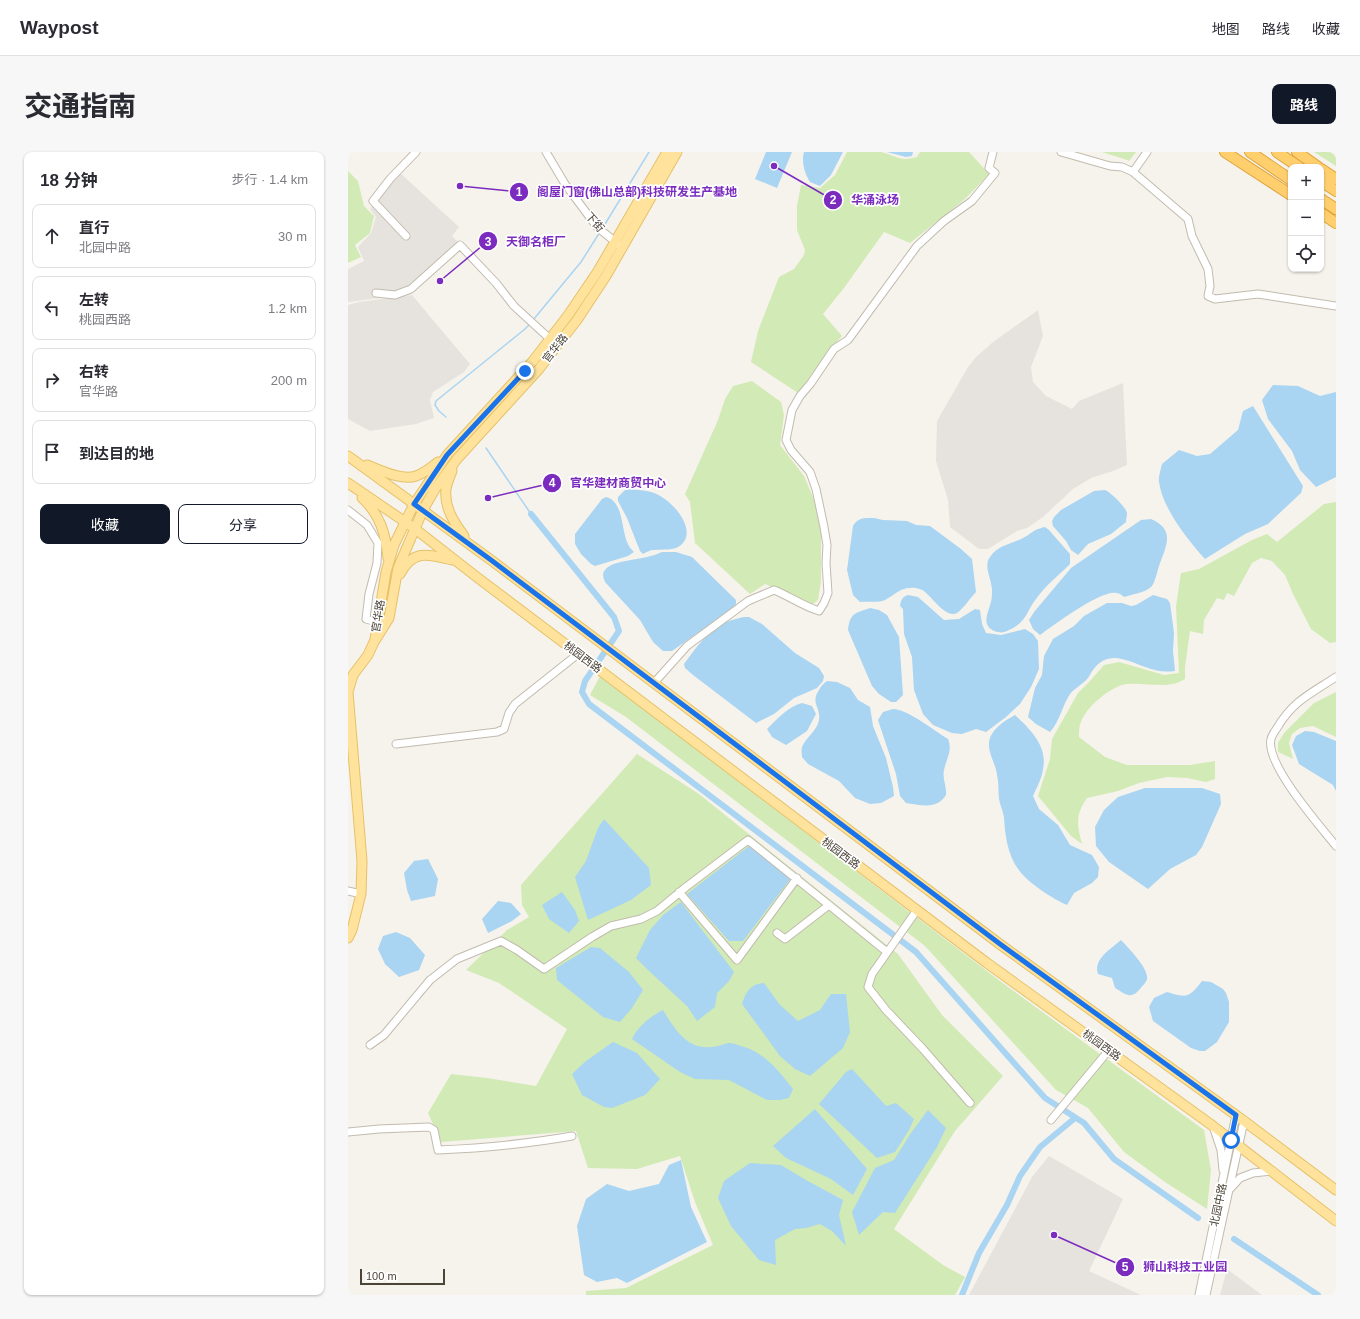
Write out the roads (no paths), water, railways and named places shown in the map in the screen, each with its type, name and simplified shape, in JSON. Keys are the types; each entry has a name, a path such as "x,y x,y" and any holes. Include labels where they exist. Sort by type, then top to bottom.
{"highway":[{"path":"1225,152 1288,193"},
{"path":"1250,152 1288,178"},
{"path":"1277,152 1295,164"},
{"path":"1297,152 1314,164"},
{"path":"1324,171 1336,179"},
{"path":"1324,183 1336,190"},
{"path":"1322,200 1336,209"},
{"path":"1324,215 1336,223"}],"main road":[{"name":"官华路","path":"374,642 388,564 394,545 414,504 447,455 525,371 569,314 598,271 667,152"},
{"name":"官华路","path":"348,938 352,930 361,894 362,861 348,692 353,675 368,655 374,642 390,618 398,568 414,528 422,510 435,489 454,464 539,369 577,320 606,276 677,152"},
{"path":"350,457 385,472 400,476 416,476 432,467 447,455"},
{"name":"桃园西路","path":"350,457 469,544 1000,944 1240,1118 1336,1190"},
{"path":"454,464 446,490 448,508 452,521 469,544"},
{"name":"桃园西路","path":"348,484 414,528 581,657 987,963 1213,1126 1336,1220"},
{"path":"348,484 371,506 380,522 387,541 388,564"},
{"path":"394,586 403,568 410,559 425,554 456,561"}],"street":[{"path":"406,236 373,201 390,179 416,152"},
{"name":"下街","path":"546,152 565,184 597,227 623,247"},
{"path":"654,683 687,646 748,601 774,590 819,611 828,593 826,563 827,545 816,488 810,472 786,440 792,410 834,349 848,340 917,246 944,221 972,201 995,173 990,168 993,152"},
{"path":"1061,152 1110,166 1122,167 1133,172 1188,219 1192,236 1208,269 1210,286 1208,296 1215,299 1258,294 1336,306"},
{"path":"1133,172 1147,152"},
{"path":"376,293 395,295 411,290 460,245 496,283 514,306 550,339"},
{"path":"348,510 367,525 378,543 377,563 369,594 366,620 377,622"},
{"path":"396,744 497,732 504,729 509,713 515,704 581,657"},
{"path":"1336,677 1301,699 1284,716 1271,739 1272,754 1286,783 1336,846"},
{"path":"370,1045 384,1035 430,980 457,959 501,941 544,969 592,936 612,926 641,919 657,911 679,892 748,840 887,952"},
{"path":"679,892 737,960 797,878"},
{"path":"348,891 361,894"},
{"path":"777,933 785,939 829,905"},
{"path":"917,910 872,974 868,987 886,1010 923,1048 970,1102"},
{"path":"1051,1120 1108,1050"},
{"name":"北园中路","path":"1206,1295 1228,1191 1240,1118"},
{"path":"1213,1126 1221,1150 1224,1177"},
{"path":"348,1132 429,1127 434,1130 438,1150 481,1148 540,1142 572,1136"},
{"name":"北园中路","path":"1199,1295 1224,1177 1235,1143"},
{"path":"1228,1191 1240,1178 1253,1173 1273,1172"}],"water":[{"path":"766,152 792,152 777,188 755,179"},
{"path":"804,152 843,152 831,175 820,186 810,182 803,164"},
{"path":"887,152 913,152 912,156 906,157"},
{"path":"1273,385 1298,386 1320,396 1336,392 1336,477 1316,487 1300,470 1292,451 1268,419 1262,400"},
{"path":"1253,406 1303,486 1301,493 1268,524 1245,534 1205,559 1184,533 1165,503 1159,480 1162,464 1179,450 1197,456 1210,454 1238,430 1243,411"},
{"path":"630,489 654,493 668,501 674,507 685,523 687,531 686,538 681,545 675,548 648,551 643,554 640,551 627,518 618,501 618,497 625,490"},
{"path":"1105,490 1118,500 1126,510 1126,522 1111,534 1088,544 1078,555 1071,550 1066,541 1053,526 1052,521 1061,510 1094,491"},
{"path":"606,497 616,504 629,546 634,552 628,556 595,566 581,554 575,544 575,534 602,499"},
{"path":"874,518 907,521 916,525 930,526 972,559 976,592 957,613 948,613 924,591 916,588 903,589 885,600 879,601 860,602 853,595 847,570 853,526 859,520"},
{"path":"1151,519 1159,523 1164,528 1167,539 1154,583 1151,587 1142,592 1124,597 1116,593 1100,597 1089,602 1040,635 1033,629 1029,620 1071,568 1141,520"},
{"path":"1045,527 1070,554 1070,564 1040,594 1020,623 1005,632 994,631 988,625 986,618 992,594 992,586 987,565 988,561 993,553 1001,547 1023,538 1037,529"},
{"path":"662,552 676,552 692,557 736,600 736,604 733,608 672,651 663,651 653,642 640,620 605,582 603,575 603,572 608,567 613,565 624,561 649,557"},
{"path":"908,595 918,597 944,620 959,619 975,609 980,610 982,624 986,633 1001,635 1025,629 1033,634 1038,641 1039,669 1031,687 1020,704 986,732 976,729 962,734 952,733 933,725 923,714 914,690 912,657 904,634 903,609 900,606 902,599"},
{"path":"1153,595 1167,599 1170,603 1174,633 1173,651 1175,671 1168,672 1154,670 1118,658 1102,661 1088,678 1070,694 1050,732 1036,724 1028,717 1035,688 1042,675 1044,656 1053,639 1074,626 1084,616 1107,603 1122,603 1131,606 1136,605"},
{"path":"870,608 879,610 887,615 899,637 903,695 896,702 891,702 879,694 872,686 848,630 850,620 854,614"},
{"path":"744,617 749,617 762,624 795,653 819,668 824,676 823,681 817,688 794,698 774,714 756,723 693,675 685,668 684,664 702,640 719,625"},
{"path":"827,681 837,682 850,688 858,700 870,707 873,726 886,758 893,787 894,796 881,803 870,804 855,798 839,781 808,764 802,757 802,747 818,724 819,720 819,712 815,698 816,694 821,686"},
{"path":"802,703 812,706 816,714 807,731 786,745 772,737 767,729 787,710"},
{"path":"893,709 913,716 948,739 950,747 944,773 946,795 938,803 933,805 917,805 906,803 900,796 896,774 878,720 883,712"},
{"path":"1015,715 1032,732 1043,753 1044,761 1042,772 1033,796 1039,809 1058,825 1070,845 1092,855 1099,867 1098,877 1092,883 1074,893 1067,905 1031,883 1017,868 1008,847 1004,817 999,799 998,781 989,743 995,730 1002,723"},
{"path":"1305,731 1314,732 1336,741 1336,791 1333,785 1299,764 1292,745 1296,736"},
{"path":"1145,788 1202,788 1220,794 1221,804 1202,847 1196,855 1170,869 1148,889 1109,862 1096,846 1095,827 1104,810 1118,797"},
{"path":"604,819 649,868 651,885 631,900 588,920 575,877 586,861 598,828"},
{"path":"749,846 791,878 743,941 729,941 687,894"},
{"path":"428,859 438,879 435,896 411,901 407,890 404,873 414,861"},
{"path":"562,892 575,910 579,921 569,933 549,919 542,905"},
{"path":"498,901 511,903 521,914 512,921 488,933 482,919"},
{"path":"681,902 734,972 729,981 717,993 715,1007 697,1021 687,1006 636,958 650,930 663,915"},
{"path":"396,932 410,938 425,955 419,970 399,977 385,964 378,949 383,936"},
{"path":"1121,940 1137,958 1147,974 1145,983 1137,992 1131,995 1125,994 1115,988 1112,978 1098,974 1097,969 1100,959"},
{"path":"591,947 600,948 629,972 643,990 632,1008 620,1022 603,1017 557,980 556,968"},
{"path":"1202,981 1211,982 1223,989 1229,1002 1229,1022 1217,1042 1205,1051 1191,1048 1153,1021 1149,1007 1154,998 1167,992 1183,996 1190,994"},
{"path":"764,983 780,1005 798,1021 820,1010 831,994 846,994 850,1032 843,1048 810,1076 795,1069 780,1056 742,1004 749,989 755,985"},
{"path":"663,1010 682,1036 695,1045 702,1047 716,1047 731,1043 752,1050 765,1058 793,1089 789,1098 767,1100 729,1080 695,1079 680,1072 632,1039 645,1022"},
{"path":"613,1042 637,1053 660,1079 645,1095 612,1108 604,1107 582,1095 572,1074 586,1061"},
{"path":"852,1069 886,1106 896,1103 914,1119 895,1152 877,1158 819,1104 846,1072"},
{"path":"815,1109 867,1169 853,1195 831,1179 786,1158 773,1146"},
{"path":"928,1110 946,1128 937,1147 895,1213 883,1212 859,1235 852,1212 875,1168 894,1160"},
{"path":"681,1160 691,1207 707,1242 627,1283 617,1278 597,1282 584,1275 577,1226 586,1199 607,1184 629,1191 659,1184 669,1165"},
{"path":"750,1163 781,1165 843,1200 839,1215 846,1246 832,1231 820,1224 795,1229 775,1240 776,1265 759,1260 731,1226 718,1198 724,1181"}],"waterway":[{"path":"602,229 649,152"},
{"path":"533,320 581,262 600,232"},
{"path":"446,417 435,405 436,401 530,324"},
{"path":"486,448 531,514"},
{"path":"531,514 614,617 619,631 585,681 582,692 589,704 916,952 1045,1098 1084,1123 1114,1159 1198,1218"},
{"path":"962,1295 979,1253 1007,1205 1020,1176 1040,1147 1075,1118"},
{"path":"1234,1239 1318,1295"}],"place":[{"name":"华涌泳场","path":"774,166"},
{"name":"阁屋门窗(佛山总部)科技研发生产基地","path":"460,186"},
{"name":"天御名柜厂","path":"440,281"},
{"name":"官华建材商贸中心","path":"488,498"},
{"name":"狮山科技工业园","path":"1054,1235"}]}
